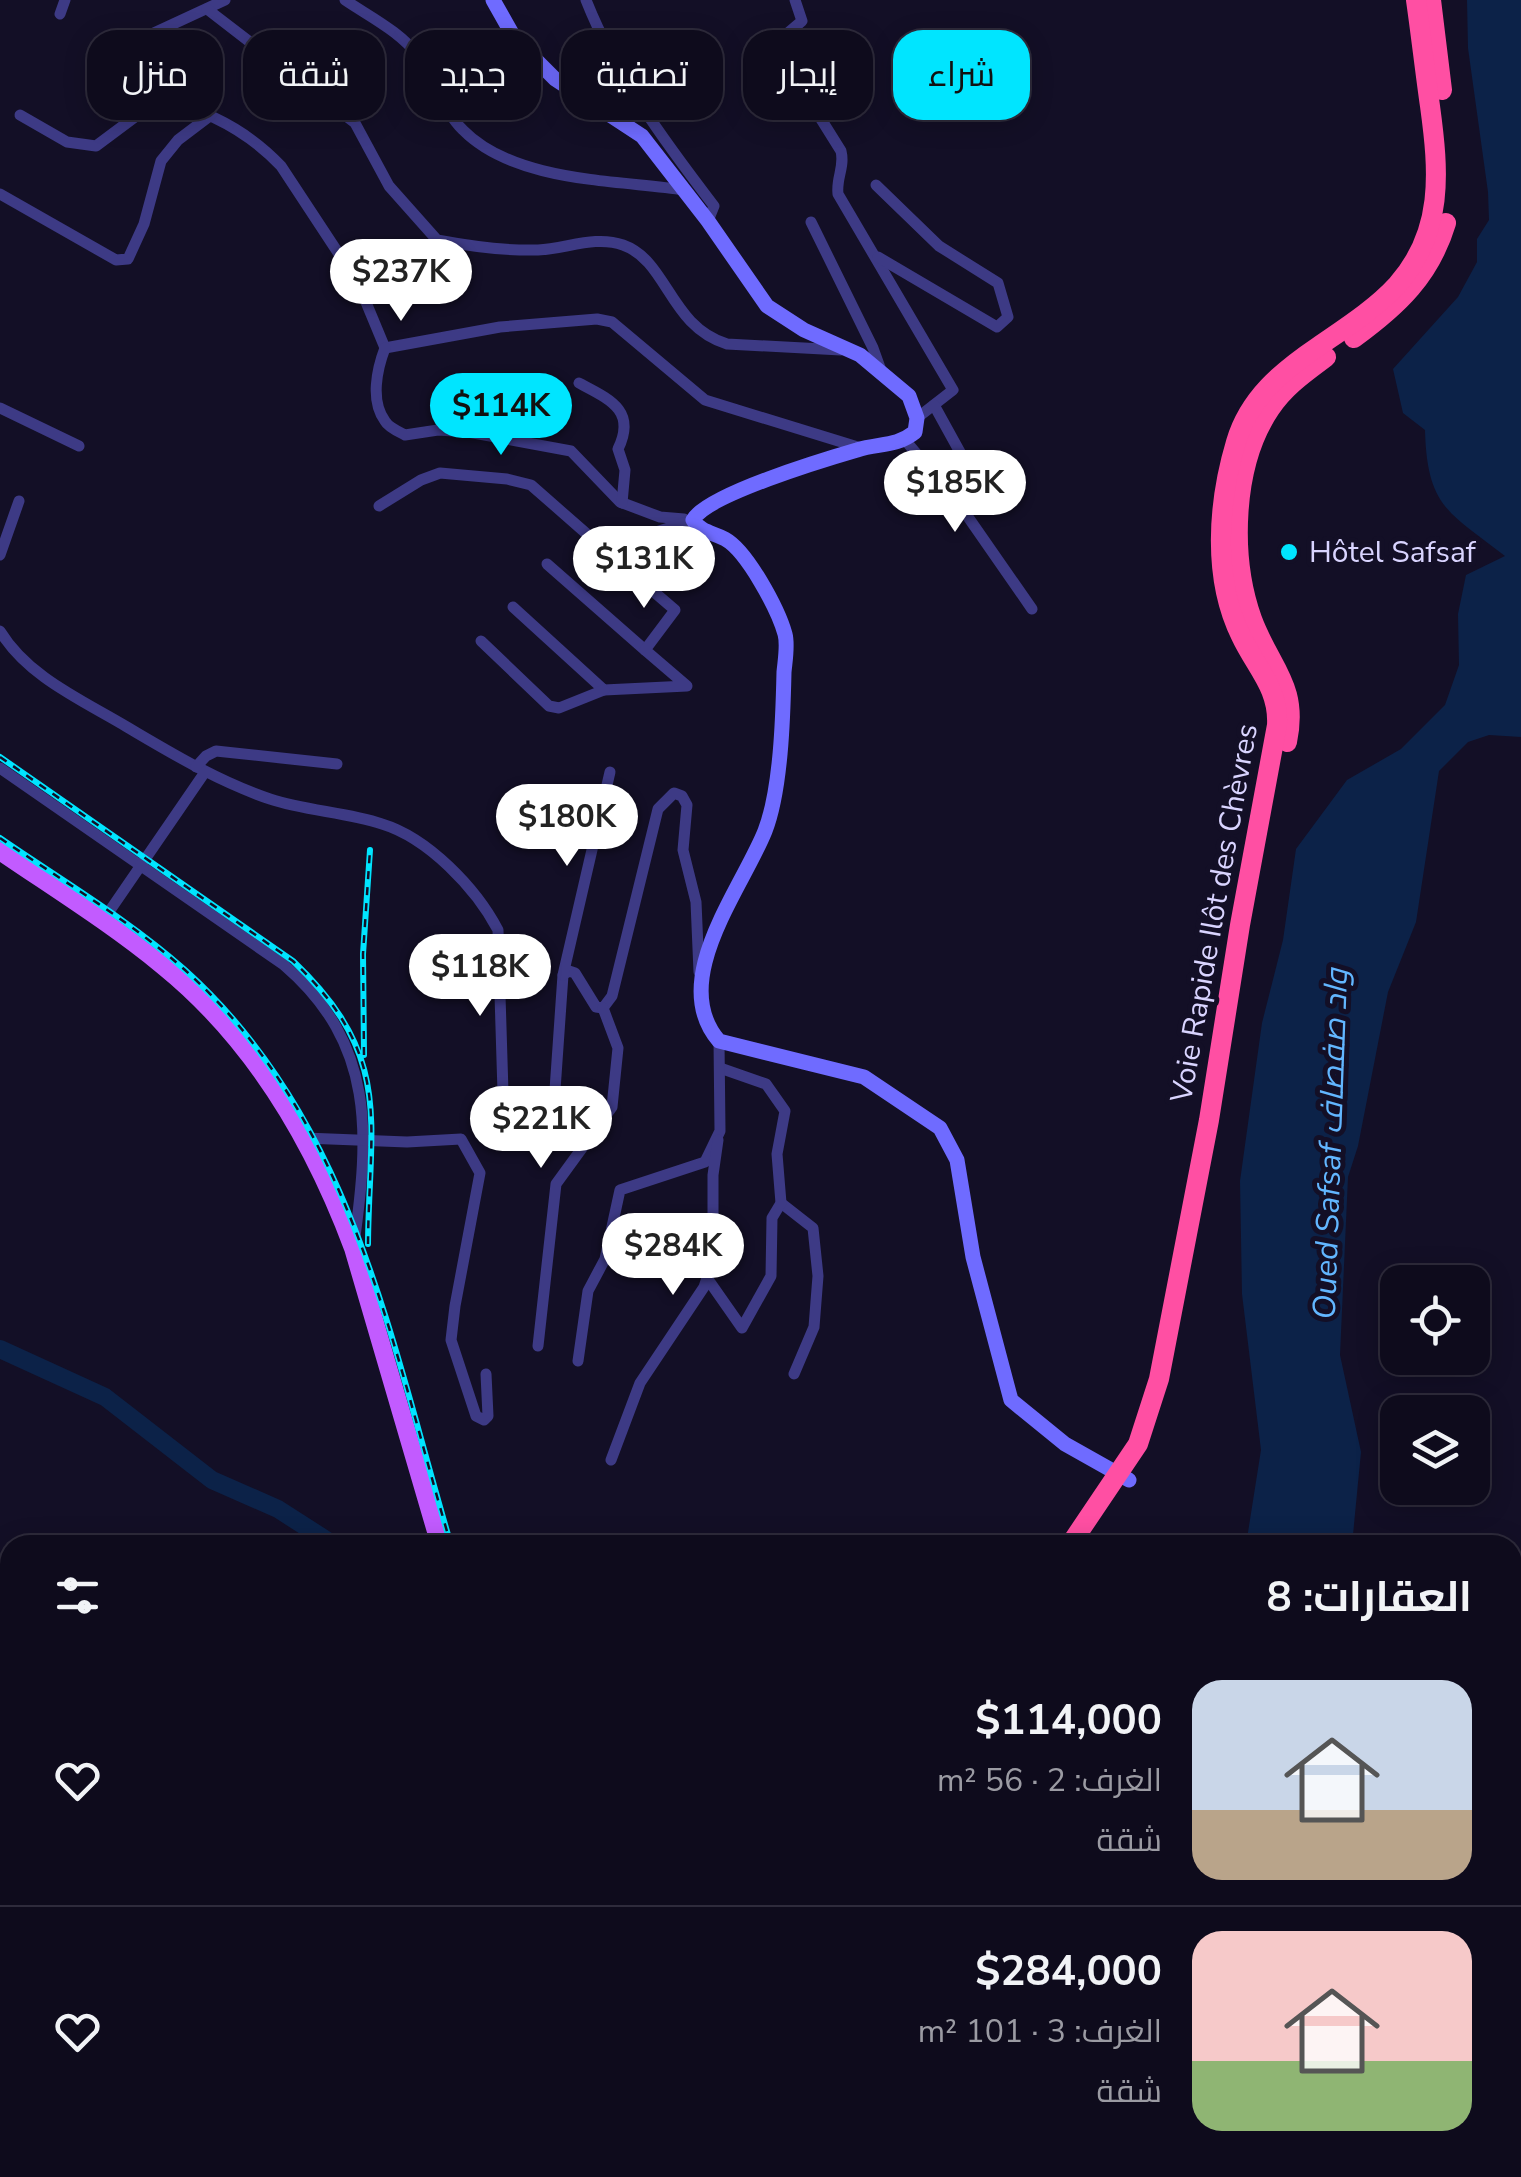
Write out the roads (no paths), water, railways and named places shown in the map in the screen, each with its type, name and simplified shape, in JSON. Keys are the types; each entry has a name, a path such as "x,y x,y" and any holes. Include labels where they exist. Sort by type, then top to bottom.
{"highway":[{"name":"Voie Rapide Ilôt des Chèvres","path":"1090,1535 1124,1476 1159,1378 1199,1174 1277,726 1274,692 1240,636 1224,581 1222,520 1232,455 1246,417 1264,391 1292,364 1384,298 1408,271 1425,242 1435,214 1438,167 1416,0"},
{"name":"Voie Rapide Ilôt des Chèvres","path":"1078,1535 1151,1440 1170,1378 1292,715 1281,673 1257,630 1246,595 1239,531 1248,461 1269,410 1284,391 1395,308 1420,279 1438,249 1447,220 1451,166 1431,0"}],"main road":[{"path":"0,851 164,966 218,1018 306,1138 336,1200 353,1248 437,1535"}],"street":[{"path":"60,14 65,0"},
{"path":"160,30 225,0"},
{"path":"345,0 416,53 461,129 503,158 543,171 684,190"},
{"path":"586,0 624,78 650,120 714,206 708,220"},
{"path":"795,0 802,21 782,38 801,87 840,151 844,163 838,194 952,390 917,418"},
{"path":"497,4 515,39 555,79 642,136 708,220 767,306 804,330 851,351 882,373 909,396 917,418 915,432 901,444 861,448 744,488 702,508 694,520 604,549"},
{"path":"206,9 356,123 389,186 436,240 538,250 604,241 626,246 648,264 696,330 710,339 728,344 851,351"},
{"path":"20,115 67,142 96,146 131,120"},
{"path":"0,194 116,260 128,260 154,194 161,162 178,140 204,120"},
{"path":"219,120 268,152 281,166 358,284 385,348 378,369 379,402 385,422 405,436 438,430 468,432 572,451 622,502 660,517 694,520 704,531 728,540 757,576 786,636 782,733 766,829 730,897 706,961 700,996"},
{"path":"874,255 997,327 1008,317 998,283 938,246 876,185"},
{"path":"811,222 882,373"},
{"path":"385,348 500,327 597,319 612,322 705,400 861,448"},
{"path":"578,383 609,399 624,418 626,434 618,449 624,470 622,502"},
{"path":"934,405 977,483"},
{"path":"0,408 79,446"},
{"path":"905,440 959,504 1032,609"},
{"path":"379,506 421,480 440,474 508,479 531,485 675,610 645,650"},
{"path":"0,555 18,501"},
{"path":"481,641 548,706 559,708 604,690 687,686 547,564"},
{"path":"513,606 604,690"},
{"path":"0,632 11,650 64,691 201,770 272,800 378,822 409,833 455,875 498,930 504,1125 509,1141 514,1143 555,1090 563,976 610,772"},
{"path":"102,922 201,770 206,756 216,751 337,764"},
{"path":"0,768 284,965 310,990 341,1036 362,1095 364,1141 353,1248"},
{"path":"604,1008 612,996 658,810 674,793 682,796 686,806 683,850 696,902 700,996 710,1030 720,1041 734,1047 802,1060 864,1078 940,1128 957,1160 973,1257 1012,1400 1065,1444 1124,1476"},
{"path":"563,976 572,970 596,1007 604,1008"},
{"path":"538,1346 556,1184 612,1107 618,1048 604,1008"},
{"path":"611,1460 640,1383 707,1278 714,1260 720,1041"},
{"path":"707,1278 742,1328 769,1284 772,1218 781,1203 777,1154 785,1111 766,1084 720,1068"},
{"path":"578,1360 588,1291 605,1259 620,1190 705,1162 720,1131"},
{"path":"306,1138 462,1139 480,1173 451,1340 476,1416 484,1420 488,1416 486,1374"},
{"path":"781,1203 813,1228 818,1276 814,1326 794,1374"}],"water":[{"name":"Oued Safsaf واد صفصاف","path":"1467,0 1521,0 1521,737 1489,735 1468,742 1439,771 1416,922 1388,992 1358,1146 1348,1177 1340,1355 1361,1452 1353,1535 1248,1535 1261,1450 1242,1294 1240,1181 1262,1023 1283,940 1296,849 1347,780 1401,749 1445,705 1459,665 1458,614 1466,575 1505,556 1456,518 1437,493 1425,430 1403,413 1393,369 1458,297 1477,262 1477,239 1489,220 1468,48"}],"waterway":[{"path":"0,1349 105,1397 212,1480 278,1509 318,1535"}],"railway":[{"path":"0,757 293,961 325,996 347,1028 369,1092 368,1244"},
{"path":"0,838 118,917 185,970 242,1029 288,1094 326,1164 358,1236 448,1535"},
{"path":"364,1055 363,954 370,850"}],"place":[{"name":"Hôtel Safsaf","path":"1289,552"}]}
